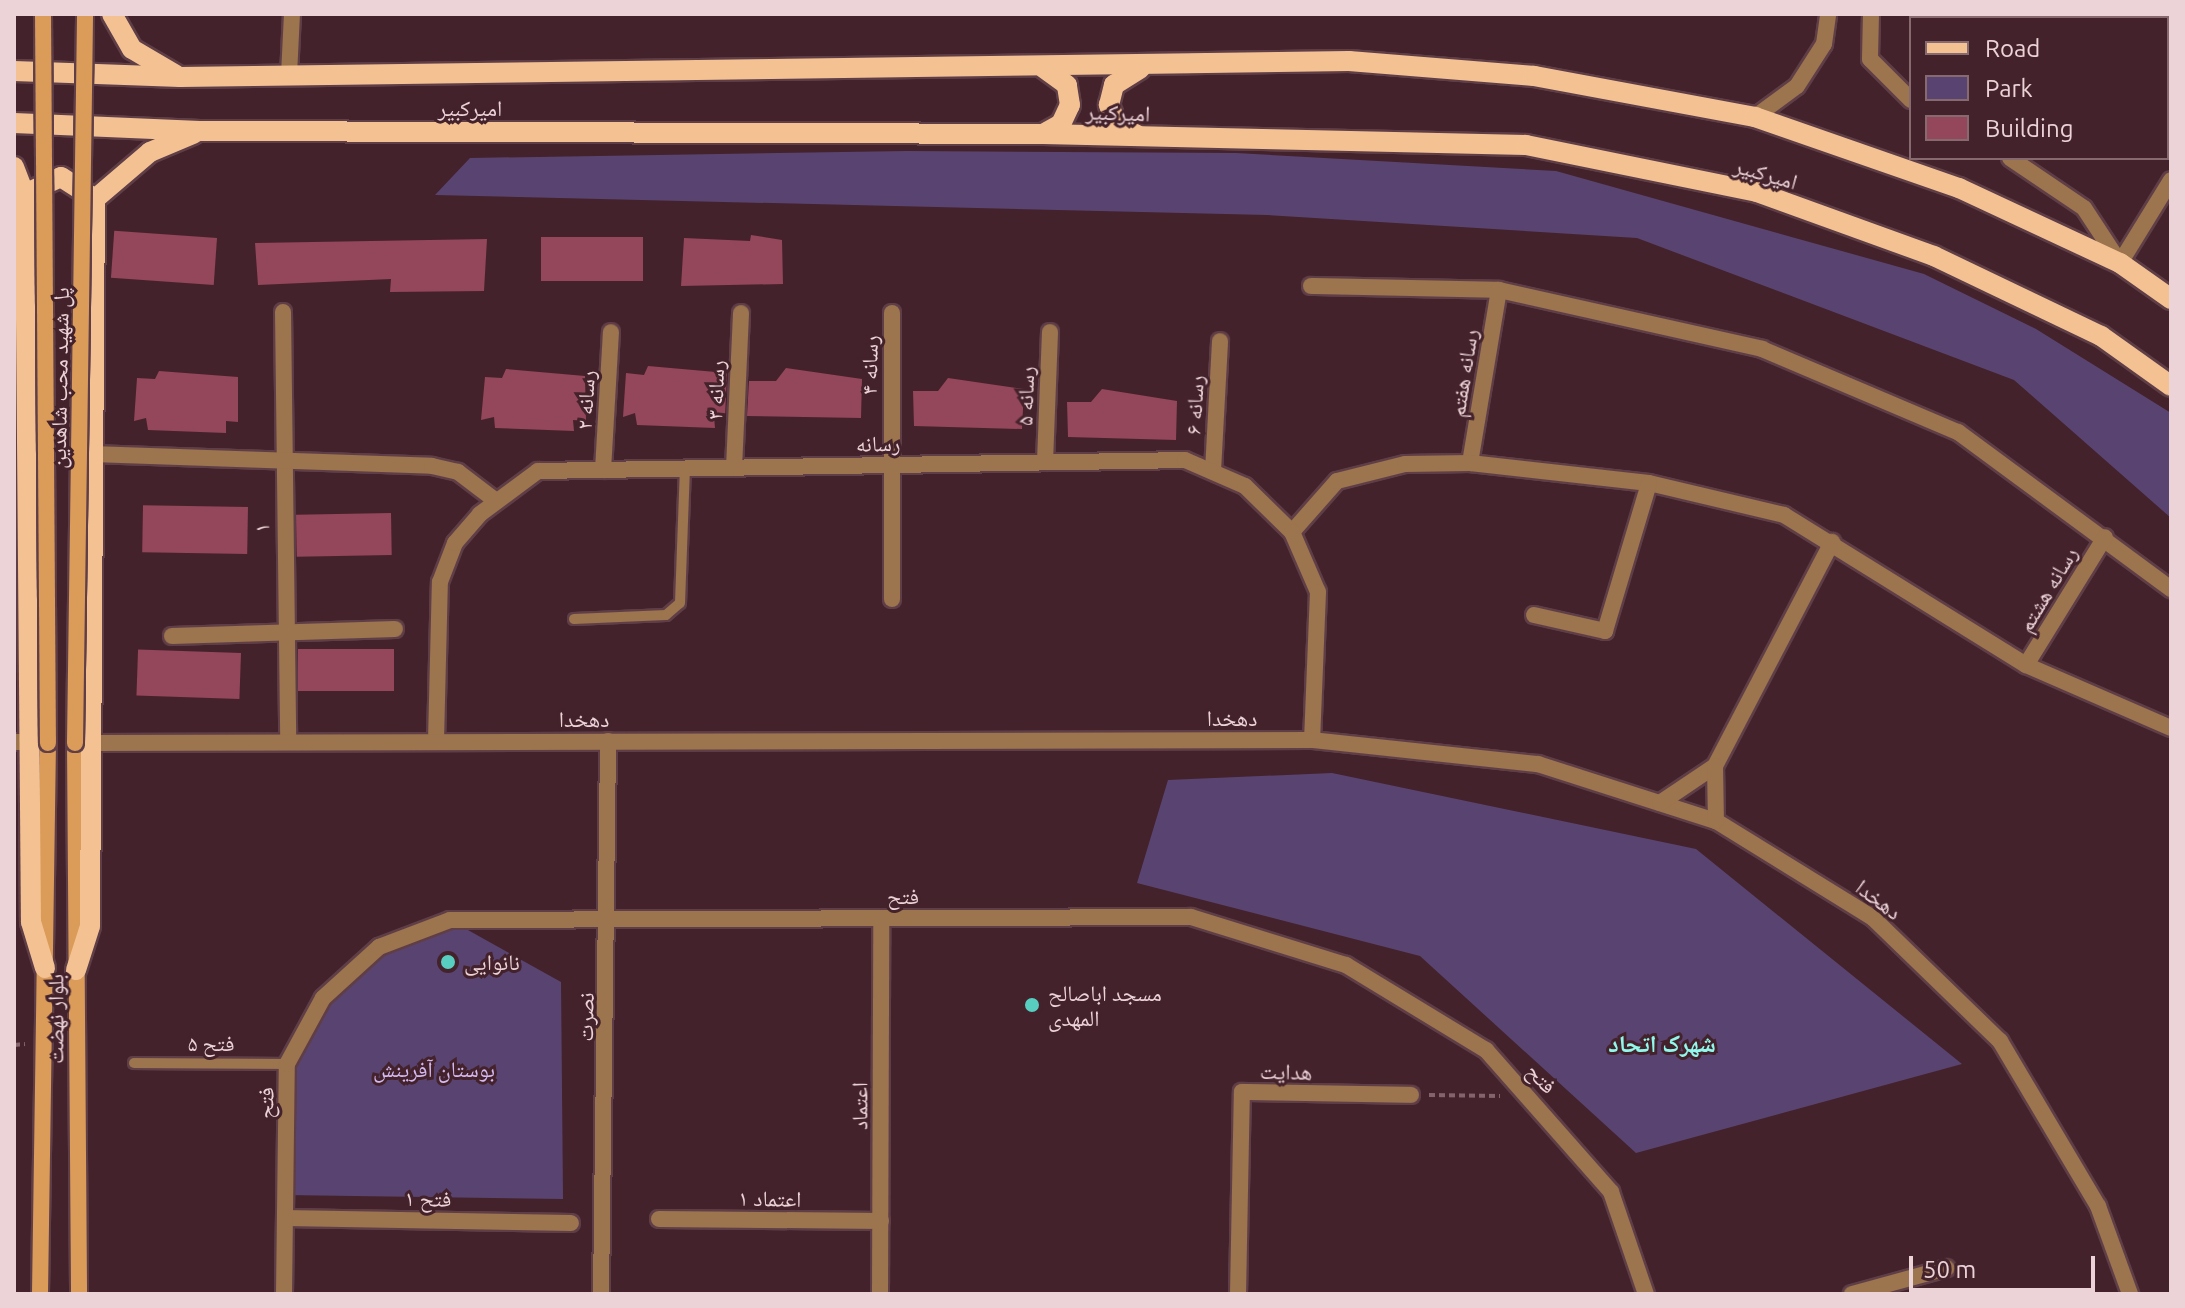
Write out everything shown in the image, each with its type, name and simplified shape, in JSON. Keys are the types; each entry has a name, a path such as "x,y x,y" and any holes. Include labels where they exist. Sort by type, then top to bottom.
{"main road":[{"name":"پل شهید محب شاهدین","path":"31,742 43,14"},
{"name":"پل شهید محب شاهدین","path":"83,743 85,14"},
{"path":"112,14 132,49 180,77"},
{"name":"امیرکبیر","path":"14,71 180,77 1349,61 1534,76 1755,117 1959,188 2120,263 2171,299"},
{"path":"1145,138 1117,125 1109,105 1121,77 1151,66"},
{"path":"1041,67 1067,85 1070,105 1061,124 1043,134"},
{"name":"امیرکبیر","path":"14,123 200,131 1043,134 1526,145 1757,192 1934,256 2101,336 2171,386"},
{"path":"76,970 90,926 83,743 92,454 95,199 150,152 200,131"},
{"path":"14,167 25,196 31,922 45,968"},
{"path":"25,196 61,177 95,199"},
{"name":"بلوار نهضت","path":"40,1294 45,968"},
{"name":"بلوار نهضت","path":"76,970 79,1294"}],"street":[{"path":"289,75 292,14"},
{"path":"1755,117 1797,86 1824,44 1828,14"},
{"path":"1871,14 1870,59 1909,98"},
{"path":"2013,160 2084,208 2120,263 2171,180"},
{"path":"1311,286 1499,290 1762,349 1958,432 2105,537 2171,589"},
{"name":"رسانه هفتم","path":"1470,463 1499,290"},
{"name":"۱","path":"283,312 282,461 288,742"},
{"name":"رسانه ۳","path":"734,468 741,313"},
{"name":"رسانه ۴","path":"892,313 889,465 892,599"},
{"name":"رسانه ۲","path":"603,470 611,332"},
{"name":"رسانه ۵","path":"1045,462 1050,332"},
{"name":"رسانه ۶","path":"1213,471 1220,341"},
{"path":"92,454 432,466 458,472 496,501"},
{"name":"رسانه","path":"436,741 440,582 455,543 496,501 538,471 1185,460 1245,486 1292,532 1318,592 1312,740"},
{"path":"1292,532 1337,481 1405,464 1470,463 1649,483 1784,515 2026,665 2171,728"},
{"path":"1534,615 1605,631 1649,483"},
{"name":"رسانه هشتم","path":"2026,665 2105,537"},
{"path":"1660,803 1715,766 1832,542"},
{"path":"172,636 395,629"},
{"name":"دهخدا","path":"83,743 1312,740 1538,764 1716,821 1873,918 2000,1041 2098,1206 2130,1294"},
{"name":"نصرت","path":"601,1294 609,919 608,741"},
{"path":"1715,766 1716,821"},
{"name":"فتح","path":"284,1294 287,1064 323,998 379,947 450,920 1191,917 1346,965 1486,1050 1531,1097 1611,1192 1646,1294"},
{"name":"اعتماد","path":"880,1294 881,918"},
{"name":"هدایت","path":"1238,1294 1242,1092 1411,1095"},
{"name":"فتح ۱","path":"285,1218 571,1223"},
{"name":"اعتماد ۱","path":"659,1219 881,1221"},
{"path":"1852,1294 1947,1268"}],"lane":[{"path":"574,619 666,615 680,603 685,469"},
{"name":"۵ فتح","path":"134,1063 287,1064"}],"path":[{"path":"1411,1095 1531,1097"}],"green space":[{"path":"2058,14 2171,14 2169,77 2169,16"},
{"path":"907,151 1236,153 1556,171 1924,274 2036,329 2171,413 2171,518 2014,380 1637,238 1267,215 435,195 470,158"},
{"path":"1332,773 1696,849 1962,1064 1636,1153 1420,956 1137,883 1168,780"},
{"name":"بوستان آفرینش","path":"450,920 561,982 563,1199 285,1195 287,1064 323,998 379,947"}],"building":[{"path":"114,231 217,238 214,285 111,278"},
{"path":"751,235 782,240 783,284 681,286 684,238 750,241"},
{"path":"541,237 643,237 643,281 541,281"},
{"path":"487,239 484,291 390,292 391,279 258,285 255,243"},
{"path":"648,366 727,373 725,417 714,416 715,428 637,425 635,413 623,417 626,373 644,375"},
{"path":"786,368 862,379 861,418 747,416 749,381 776,381"},
{"path":"506,369 585,376 586,421 573,420 574,431 495,428 494,417 481,420 485,377 502,378"},
{"path":"159,371 238,377 238,422 226,421 226,433 148,430 146,418 134,421 137,378 155,379"},
{"path":"948,378 1024,389 1022,429 914,426 913,391 938,391"},
{"path":"1102,389 1177,401 1176,440 1068,437 1067,402 1091,402"},
{"path":"143,505 248,507 247,554 142,552"},
{"path":"391,513 392,555 297,557 296,515"},
{"path":"138,649 241,653 239,699 136,695"},
{"path":"298,649 394,649 394,691 298,691"}],"place":[{"name":"نانوایی","path":"448,962"},
{"name":"مسجد اباصالح المهدی","path":"1032,1005"}],"district":[{"name":"شهرک اتحاد","path":"1662,1044"}]}
